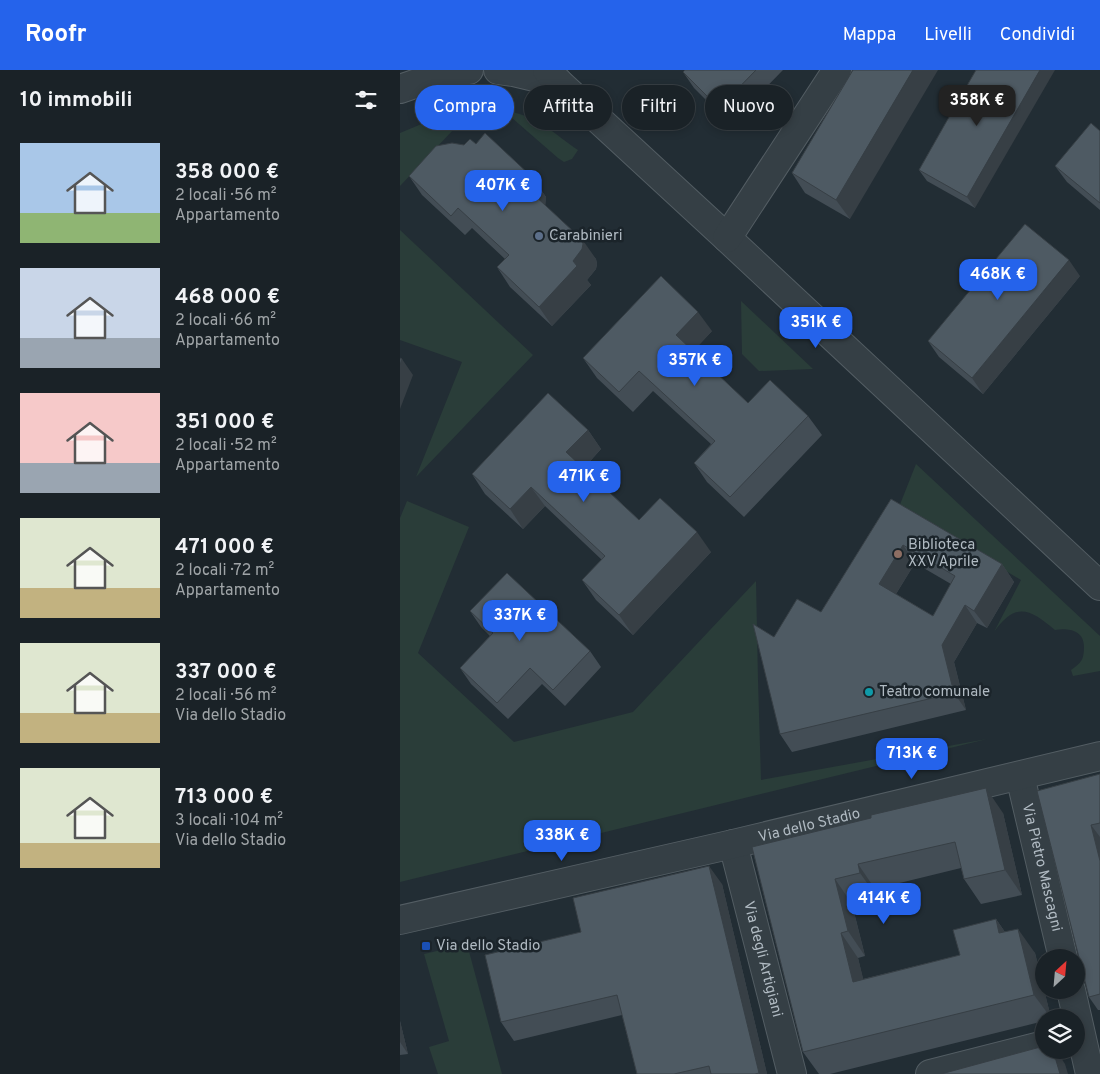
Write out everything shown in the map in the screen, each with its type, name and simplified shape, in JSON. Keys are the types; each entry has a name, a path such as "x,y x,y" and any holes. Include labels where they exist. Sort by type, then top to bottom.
{"street":[{"path":"400,89 442,74 469,70"},
{"path":"498,70 553,77 1100,586"},
{"path":"727,238 837,70"},
{"name":"Via dello Stadio","path":"400,920 733,844 1100,756"},
{"name":"Via Pietro Mascagni","path":"1020,776 1061,949"},
{"name":"Via degli Artigiani","path":"733,844 792,1074"},
{"path":"1073,999 1086,1034 1090,1074"},
{"path":"930,1074 1035,1047"}],"green space":[{"path":"514,113 524,116 524,128 514,120"},
{"path":"415,127 415,130 453,130 400,186 400,133"},
{"path":"526,130 550,130 578,150 572,159 564,162"},
{"path":"400,230 533,355 416,477 462,362 400,340"},
{"path":"741,301 813,369 759,371 742,354"},
{"path":"916,464 1100,636 1100,671 1073,676 1071,670 1083,658 1084,647 1081,637 1074,631 1065,629 1055,630 1031,613 1016,612 1002,622 994,632 1021,580 899,507"},
{"path":"407,501 469,527 418,653 514,742 633,712 756,581 761,780 987,739 400,882 400,518"},
{"path":"467,944 502,1074 438,1074 429,1047 449,1041 424,954"}],"building":[{"path":"685,70 756,70 741,85 705,85 705,94 683,72"},
{"path":"853,70 913,70 836,200 792,173"},
{"path":"976,70 1040,70 967,197 919,170"},
{"path":"1091,123 1100,131 1100,203 1055,166"},
{"path":"485,133 532,177 531,192 582,239 582,249 573,261 577,266 539,307 497,267 509,255 458,208 451,216 409,176 436,146 452,143 464,145 470,139 476,144"},
{"path":"1025,224 1069,260 972,378 928,341"},
{"path":"661,276 698,312 676,335 748,403 770,380 808,416 730,497 694,463 715,441 639,371 619,392 583,358"},
{"path":"548,393 588,430 566,452 639,520 660,498 697,532 619,615 582,580 605,556 531,487 510,509 472,474"},
{"path":"891,499 1002,564 974,611 965,605 942,645 954,693 780,734 753,624 774,637 797,599 821,612","holes":["903,545 955,576 933,616 879,584"]},
{"path":"507,573 590,651 553,690 530,668 497,703 460,668 493,633 470,611"},
{"path":"1100,774 1100,823 1091,825 1100,861 1100,994 1089,997 1085,981 1085,949 1077,949 1037,791"},
{"path":"986,788 1005,870 964,879 955,842 858,864 860,873 835,879 848,931 841,933 853,982 960,955 953,930 996,919 999,933 1018,929 1034,995 803,1052 752,847 871,818 871,815"},
{"path":"709,866 759,1073 711,1074 709,1066 674,1074 637,1074 617,995 501,1022 485,955 581,932 573,898"},
{"path":"1035,1048 1035,1059 1056,1059 1060,1074 941,1074"}],"place":[{"name":"Carabinieri","path":"539,236"},
{"name":"Biblioteca XXV Aprile","path":"898,554"},
{"name":"Teatro comunale","path":"869,692"},
{"name":"Via dello Stadio","path":"426,946"}]}
